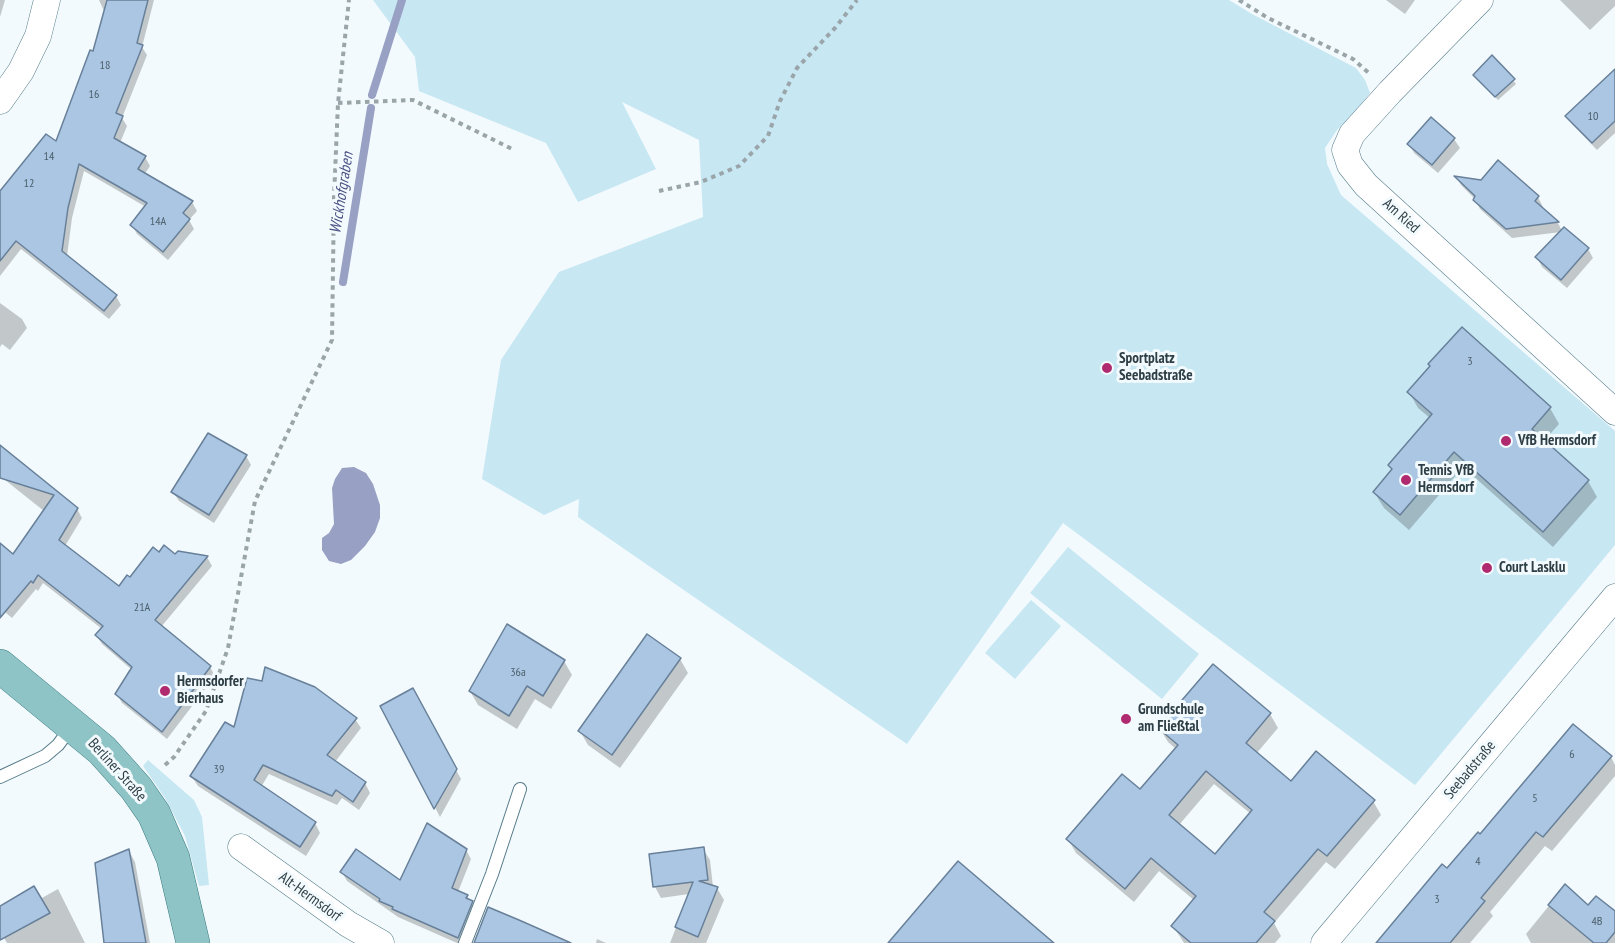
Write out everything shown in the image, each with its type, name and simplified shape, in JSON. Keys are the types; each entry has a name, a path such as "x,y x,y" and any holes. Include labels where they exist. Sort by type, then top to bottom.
{"main road":[{"name":"Berliner Straße","path":"0,666 102,750 136,788 154,814 173,858 193,943"}],"street":[{"path":"0,101 21,71 38,36 47,0"},
{"name":"Am Ried","path":"1480,0 1352,134 1345,150 1350,165 1366,185 1615,412"},
{"name":"Seebadstraße","path":"1324,943 1615,597"},
{"name":"Alt-Hermsdorf","path":"241,847 348,924 381,943"}],"lane":[{"path":"0,777 45,756 58,745 73,725"},
{"path":"465,943 492,874 520,789"}],"path":[{"path":"165,765 174,757 206,711 228,648 255,501 332,340 338,103 349,0"},
{"path":"659,191 701,182 740,166 768,136 780,101 798,68 857,0"},
{"path":"1239,0 1268,18 1353,59 1390,92"},
{"path":"338,103 413,100 512,149"}],"shaded area":[{"name":"Sportplatz Seebadstraße","path":"373,0 1229,0 1356,68 1365,80 1370,93 1337,130 1325,148 1327,164 1341,195 1615,431 1615,545 1415,785 1063,523 907,744 578,517 579,499 544,515 482,479 501,360 559,272 703,217 699,140 622,102 656,169 578,202 546,143 419,91 415,57"},
{"path":"354,467 366,473 373,484 380,505 380,518 375,532 365,546 351,560 341,564 329,561 322,550 322,538 329,533 334,524 332,488 335,479 342,468"},
{"path":"1068,547 1199,654 1162,699 1030,593"},
{"path":"1031,600 1061,626 1015,679 985,653"},
{"path":"148,760 194,800 202,817 209,885 199,886 185,836 165,798 143,766"}],"building":[{"path":"107,0 148,0 137,43 143,45 116,113 123,116 114,138 146,156 138,169 193,201 183,213 190,219 163,252 130,225 147,203 79,164 68,208 62,251 117,295 104,311 16,241 0,261 0,191 46,134 56,141 90,50 93,51"},
{"path":"1492,55 1515,79 1495,97 1473,75"},
{"path":"1615,69 1615,121 1592,143 1565,116"},
{"path":"1431,117 1455,138 1432,165 1407,144"},
{"path":"1498,160 1539,196 1535,201 1559,222 1506,229 1473,200 1475,196 1454,176 1481,180"},
{"path":"1564,227 1589,248 1561,280 1535,257"},
{"name":"VfB Hermsdorf","path":"1462,327 1551,407 1532,429 1589,480 1543,532 1454,452 1400,515 1373,492 1392,469 1388,465 1432,414 1407,392 1430,366 1428,364"},
{"path":"208,433 247,455 209,515 171,492"},
{"path":"0,445 78,508 59,540 119,586 127,575 130,577 153,547 159,552 164,545 175,554 178,551 208,556 155,620 211,666 162,732 115,694 132,667 95,635 103,626 38,575 0,618 0,543 13,554 54,495 0,478"},
{"path":"507,624 565,660 543,696 527,686 509,716 469,691"},
{"path":"647,634 681,658 612,755 578,731"},
{"path":"1213,664 1271,713 1246,743 1291,781 1316,751 1375,800 1327,856 1318,849 1264,912 1275,921 1256,943 1191,943 1171,926 1196,896 1151,858 1125,889 1066,839 1122,774 1140,789 1178,745 1158,728","holes":["1206,771 1252,810 1215,854 1169,815"]},
{"path":"265,667 315,687 357,718 327,755 366,782 353,802 336,790 332,796 263,765 254,780 316,822 300,847 190,776 225,722 234,727 247,678 262,681"},
{"path":"413,688 457,769 434,809 380,706"},
{"path":"1573,724 1612,756 1543,837 1536,832 1481,898 1485,901 1450,943 1376,943 1442,864 1447,868 1478,832 1480,834"},
{"path":"427,823 467,849 452,888 468,895 466,898 473,901 458,938 392,909 393,907 379,901 380,899 340,872 356,849 400,880"},
{"path":"704,847 708,880 699,881 718,887 698,937 675,927 693,882 653,887 649,854"},
{"path":"129,849 146,943 104,943 95,863"},
{"path":"958,861 1054,943 888,943"},
{"path":"1565,884 1588,905 1596,896 1615,911 1615,932 1606,943 1594,943 1548,905"},
{"path":"34,886 50,913 0,940 0,906"},
{"path":"488,907 519,920 571,943 474,943"}],"waterway":[{"name":"Wickhofgraben","path":"372,95 402,0"},
{"name":"Wickhofgraben","path":"343,282 371,108"}],"place":[{"name":"Sportplatz Seebadstraße","path":"1107,368"},
{"name":"VfB Hermsdorf","path":"1506,441"},
{"name":"Tennis VfB Hermsdorf","path":"1406,480"},
{"name":"Court Lasklu","path":"1487,568"},
{"name":"Hermsdorfer Bierhaus","path":"165,691"},
{"name":"Grundschule am Fließtal","path":"1126,719"}]}
